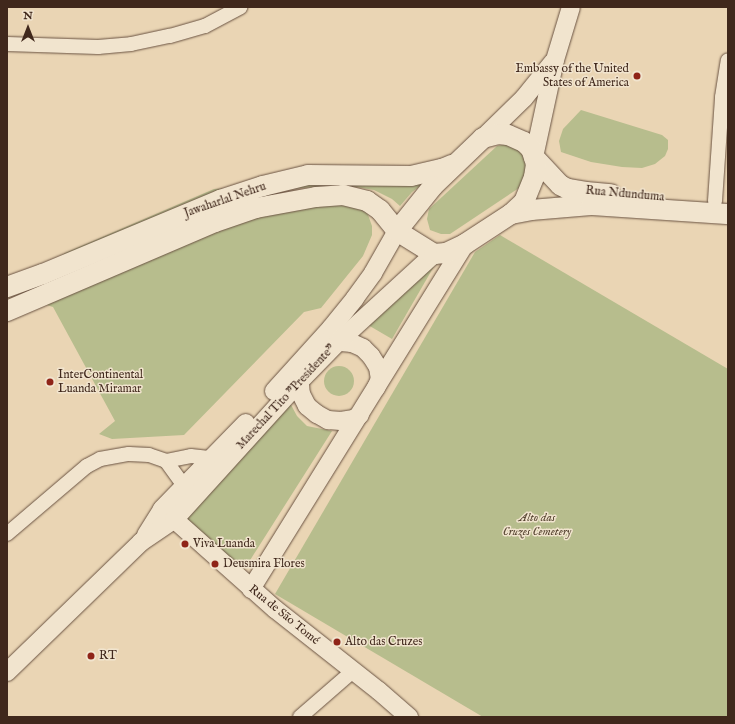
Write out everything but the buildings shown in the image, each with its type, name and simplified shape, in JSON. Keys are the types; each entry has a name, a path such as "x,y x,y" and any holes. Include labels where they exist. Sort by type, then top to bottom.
{"main road":[{"name":"Rua Ndunduma","path":"483,138 498,134 513,136 524,142 531,149 534,157 552,177 560,185 568,189 724,205"},
{"path":"397,231 432,186 483,138"},
{"path":"434,254 446,252 466,244 510,214 524,202 534,177 534,157"},
{"name":"Jawaharlal Nehru","path":"7,287 43,274 220,200 263,186 308,175 411,176 442,169 454,164"},
{"name":"Jawaharlal Nehru","path":"7,311 214,222 256,208 284,202 343,195 367,201 380,210 397,231 434,254"},
{"name":"Rua Ndunduma","path":"510,214 591,205 724,205"}],"street":[{"path":"7,44 98,47 131,44 170,36 205,26 240,7"},
{"path":"534,157 554,60 571,7"},
{"path":"483,138 524,98 554,60"},
{"path":"724,205 722,96 728,60"},
{"name":"Marechal Tito \"Presidente\"","path":"216,462 248,420 331,328 373,273 397,231"},
{"path":"251,589 466,244"},
{"name":"Marechal Tito \"Presidente\"","path":"7,672 141,542 216,462 339,341 434,254"},
{"path":"317,343 339,341 357,345 371,356 378,367 380,379 376,389"},
{"path":"299,363 299,382 301,394 307,406 328,420 341,421 360,415"},
{"path":"7,534 87,466 94,462 113,456 129,454 149,455 166,461 191,456 216,462"},
{"path":"166,461 190,490"},
{"name":"Rua de São Tomé","path":"168,514 251,589 409,717"},
{"path":"300,717 353,671"}],"green space":[{"path":"581,110 662,135 668,140 668,149 665,156 655,164 642,168 622,167 591,162 561,152 559,141 563,129"},
{"path":"511,143 529,159 522,186 450,234 441,234 430,230 427,219 429,209 497,146"},
{"path":"428,180 412,192 400,206 392,199 374,190 345,185 287,189 250,199 180,225 110,256 7,296 7,290 197,215 271,189 310,183"},
{"path":"231,188 51,263 65,253 214,189"},
{"path":"326,202 359,206 367,212 372,226 372,235 363,256 321,308 304,312 184,435 112,439 99,434 115,421 53,307 40,303 204,230"},
{"name":"Alto das Cruzes Cemetery","path":"500,235 728,369 728,717 483,717 275,594 475,252"},
{"path":"440,256 392,339 368,325"},
{"path":"339,366 345,367 353,375 353,387 345,395 339,396 333,395 325,387 324,381 325,375 333,367"},
{"path":"290,403 297,416 307,426 332,431 247,565 234,566 187,524 185,512"}],"place":[{"name":"Embassy of the United States of America","path":"637,76"},
{"name":"InterContinental Luanda Miramar","path":"50,382"},
{"name":"Viva Luanda","path":"185,544"},
{"name":"Deusmira Flores","path":"215,564"},
{"name":"Alto das Cruzes","path":"337,642"},
{"name":"RT","path":"91,656"}]}
